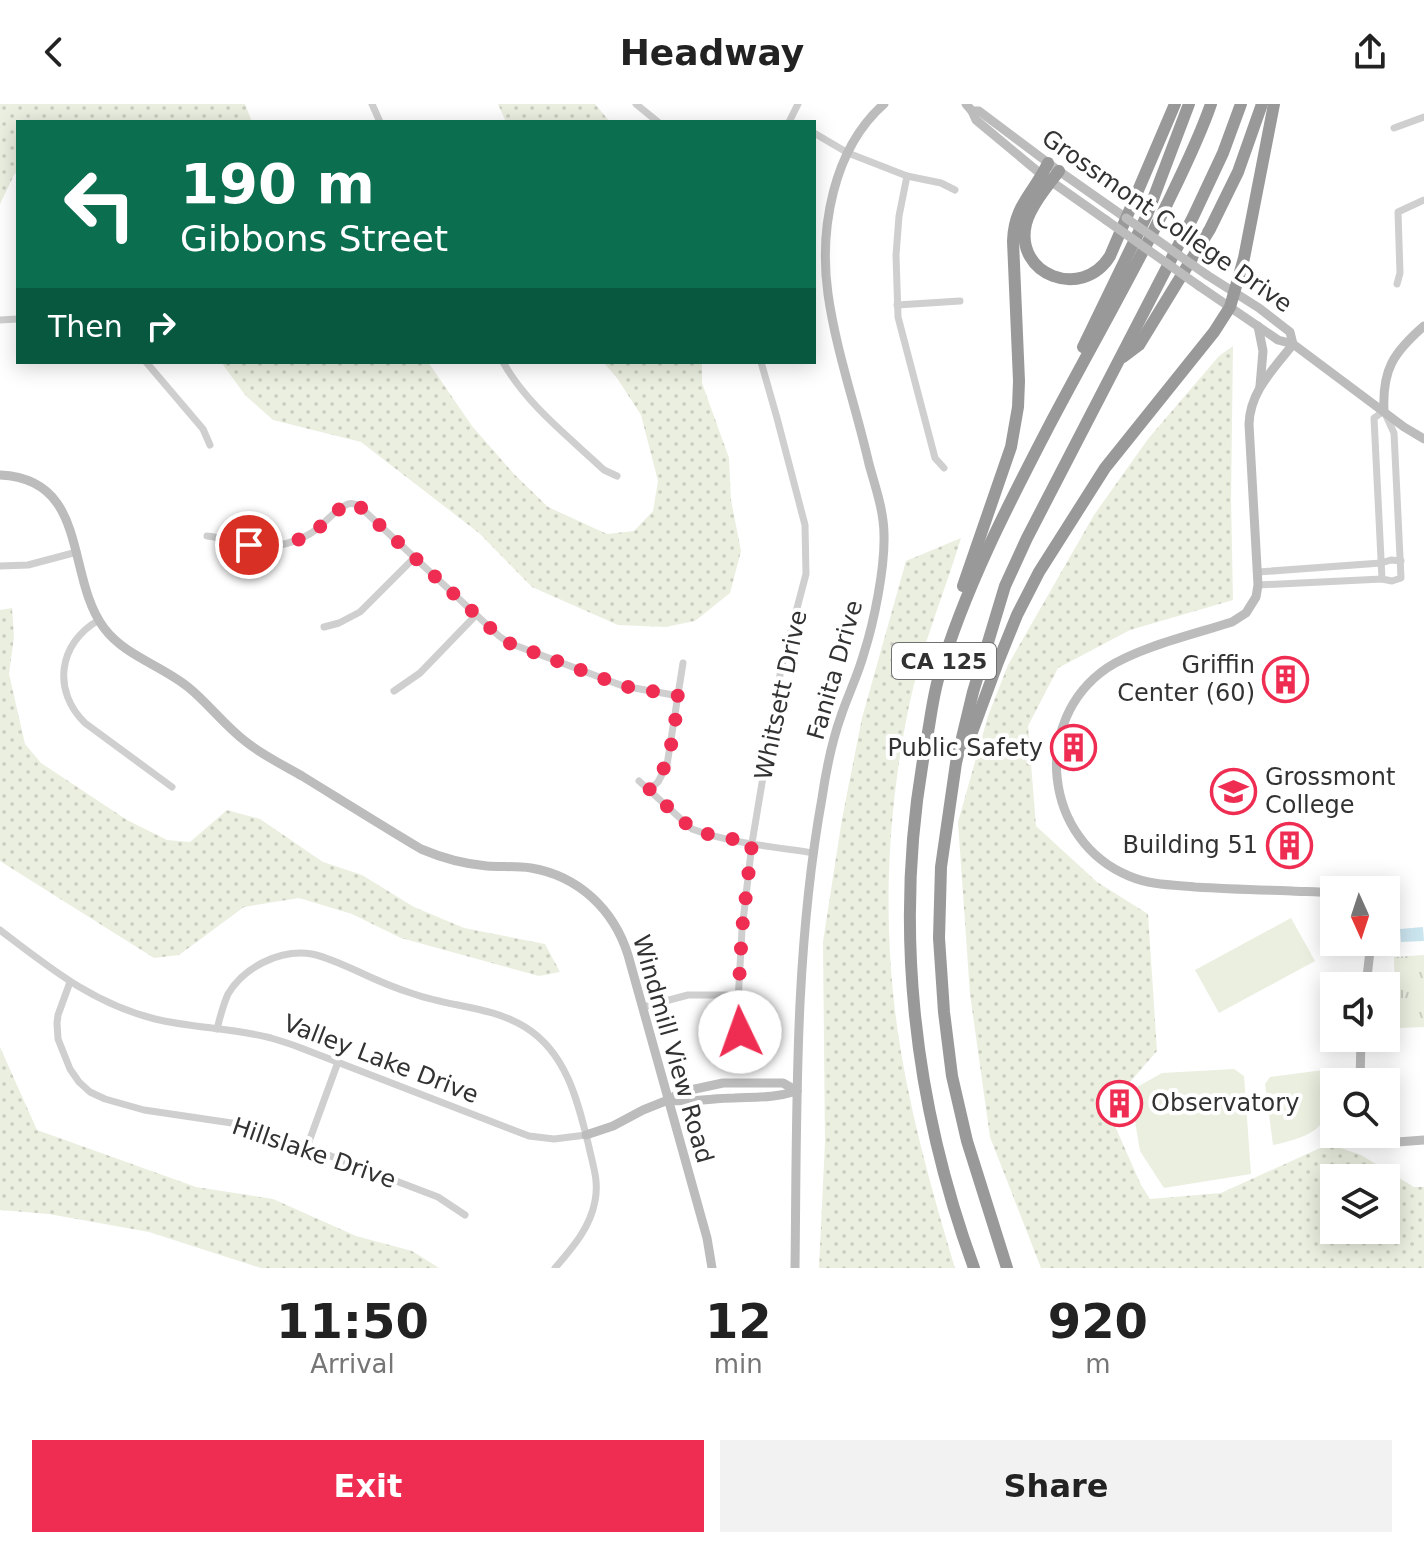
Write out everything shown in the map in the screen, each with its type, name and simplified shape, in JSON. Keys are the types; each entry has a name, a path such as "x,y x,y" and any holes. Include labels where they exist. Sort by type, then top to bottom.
{"highway":[{"path":"1050,173 1027,218 1024,237 1027,250 1039,267 1053,276 1069,280 1088,276 1103,266 1110,256 1175,104"},
{"path":"1058,410 1085,344 1147,215 1189,104"},
{"name":"CA 125","path":"974,1268 942,1167 923,1081 913,1012 909,945 912,858 920,779 938,680 976,574 1058,410 1145,248 1211,104"},
{"name":"CA 125","path":"1007,1268 967,1141 952,1076 944,1012 939,938 941,867 956,763 973,692 1005,586 1217,166 1241,104"},
{"path":"1121,359 1139,345 1210,229 1238,172 1262,104"},
{"path":"956,763 971,735 1017,615 1039,572 1105,468 1214,332 1230,307 1244,258 1274,104"},
{"path":"947,651 964,582 1011,447 1018,407 1014,228 1019,208 1050,173"}],"street":[{"path":"636,104 656,120"},
{"name":"Fanita Drive","path":"795,1268 803,943 814,853 839,719 864,653 880,582 885,533 828,295 826,253 837,180 854,140 884,104"},
{"name":"Grossmont College Drive","path":"973,106 1106,220 1278,340 1293,344 1424,439"},
{"path":"1394,128 1424,117"},
{"path":"816,134 848,153 907,176 941,183 955,190"},
{"name":"Grossmont College Drive","path":"1050,173 1114,209 1234,292 1290,332 1293,344"},
{"path":"907,176 899,216 896,255 898,317 935,458 944,468"},
{"path":"1397,284 1400,273 1398,212 1424,200"},
{"path":"897,305 960,301"},
{"path":"1258,326 1263,351 1259,387"},
{"path":"1320,893 1165,885 1130,877 1109,866 1079,838 1071,825 1060,797 1056,766 1058,745 1061,729 1082,692 1100,674 1128,656 1232,622 1246,613 1256,597 1258,585 1392,581 1401,578 1394,433 1384,411 1384,380 1398,353 1424,326"},
{"name":"Grossmont College Drive","path":"1258,585 1249,408 1259,387 1293,344"},
{"path":"148,364 203,429 210,445"},
{"path":"504,364 528,399 604,470 617,476"},
{"name":"Whitsett Drive","path":"740,1032 737,1020 742,930 752,843 781,669 806,574 805,525 762,364"},
{"path":"1382,579 1374,418 1384,411"},
{"name":"Windmill View Road","path":"0,475 25,479 53,498 67,519 92,607 109,634 125,649 189,687 247,743 421,849 467,863 542,870 579,887 603,908 621,935 643,1007 707,1238 712,1268"},
{"path":"207,536 249,545 286,544 311,534 345,505 353,503 509,643 623,686 679,696"},
{"path":"0,566 28,565 77,552"},
{"path":"324,627 360,612 414,558"},
{"path":"1258,572 1401,561"},
{"path":"394,691 420,673 476,615"},
{"path":"99,620 80,634 68,653 64,675 68,698 85,723 172,787"},
{"path":"649,790 658,782 667,765 683,663"},
{"path":"639,781 692,829 814,853"},
{"name":"Valley Lake Drive","path":"0,930 70,982 137,1014 270,1038 521,1134 554,1139 586,1135 613,1126 681,1092 723,1083 783,1083 797,1091"},
{"path":"217,1029 230,991 248,972 277,957 295,954 313,954 392,987 431,1000 492,1012 522,1025 547,1045 569,1080 597,1178 595,1200 585,1230 555,1268"},
{"name":"Hillslake Drive","path":"70,982 58,1015 58,1039 70,1069 90,1092 144,1110 252,1126 438,1197 465,1215"},
{"path":"643,1007 688,995 738,995"},
{"path":"307,1147 338,1062"},
{"name":"Valley Lake Drive","path":"668,1100 686,1102 778,1097 797,1091"},
{"path":"1400,1142 1424,1140"}],"green space":[{"path":"0,104 245,104 251,120 16,120 16,173 0,204"},
{"path":"498,104 595,104 608,120 505,120"},
{"path":"1233,346 1233,600 1130,630 1058,668 1028,726 1036,826 1097,882 1148,914 1157,1051 1107,1108 1150,1199 1221,1193 1320,1148 1341,1148 1361,1155 1376,1164 1320,1164 1320,1244 1400,1244 1400,1179 1414,1187 1424,1187 1424,1268 1041,1268 990,1137 970,994 958,822 988,716 1008,665 1094,515 1148,439 1219,356"},
{"path":"222,364 429,364 472,426 548,507 607,534 634,531 653,511 658,481 641,415 605,364 702,364 702,383 729,458 731,500 741,551 730,593 695,621 665,627 618,625 532,587 479,533 361,442 273,420 245,395"},
{"path":"961,538 926,642 909,706 893,816 889,891 891,965 898,1036 927,1169 955,1268 819,1268 825,1142 823,942 842,819 862,718 906,561"},
{"path":"12,608 14,637 9,674 25,744 41,763 127,820 167,840 190,842 227,810 260,819 323,862 362,875 414,907 464,928 545,944 560,972 539,976 401,938 352,914 299,898 244,907 179,955 154,958 0,861 0,610"},
{"path":"1291,918 1315,961 1219,1013 1195,970"},
{"path":"1424,955 1424,1027 1400,1028 1400,972 1395,972 1394,957"},
{"path":"1394,963 1405,963 1406,986 1400,987 1400,972 1395,972"},
{"path":"1408,999 1409,1023 1400,1023 1400,1000"},
{"path":"0,1047 37,1130 196,1187 273,1199 356,1236 412,1251 439,1268 261,1268 149,1232 49,1214 0,1210"},
{"path":"1234,1069 1244,1076 1251,1174 1164,1188 1140,1151 1130,1091 1162,1073"},
{"path":"1320,1070 1320,1125 1315,1130 1273,1145 1265,1084 1270,1077"}],"water":[{"path":"1423,927 1424,941 1401,942 1400,929"}],"place":[{"name":"Griffin Center (60)","path":"1286,679"},
{"name":"Public Safety","path":"1074,748"},
{"name":"Grossmont College","path":"1234,791"},
{"name":"Building 51","path":"1289,845"},
{"name":"Observatory","path":"1120,1103"}],"route":[{"path":"249,545 286,544 303,538 319,529 345,505 353,503 509,643 623,686 679,696 667,765 658,782 649,790 692,829 752,843 742,930 737,1020 740,1032"}]}
